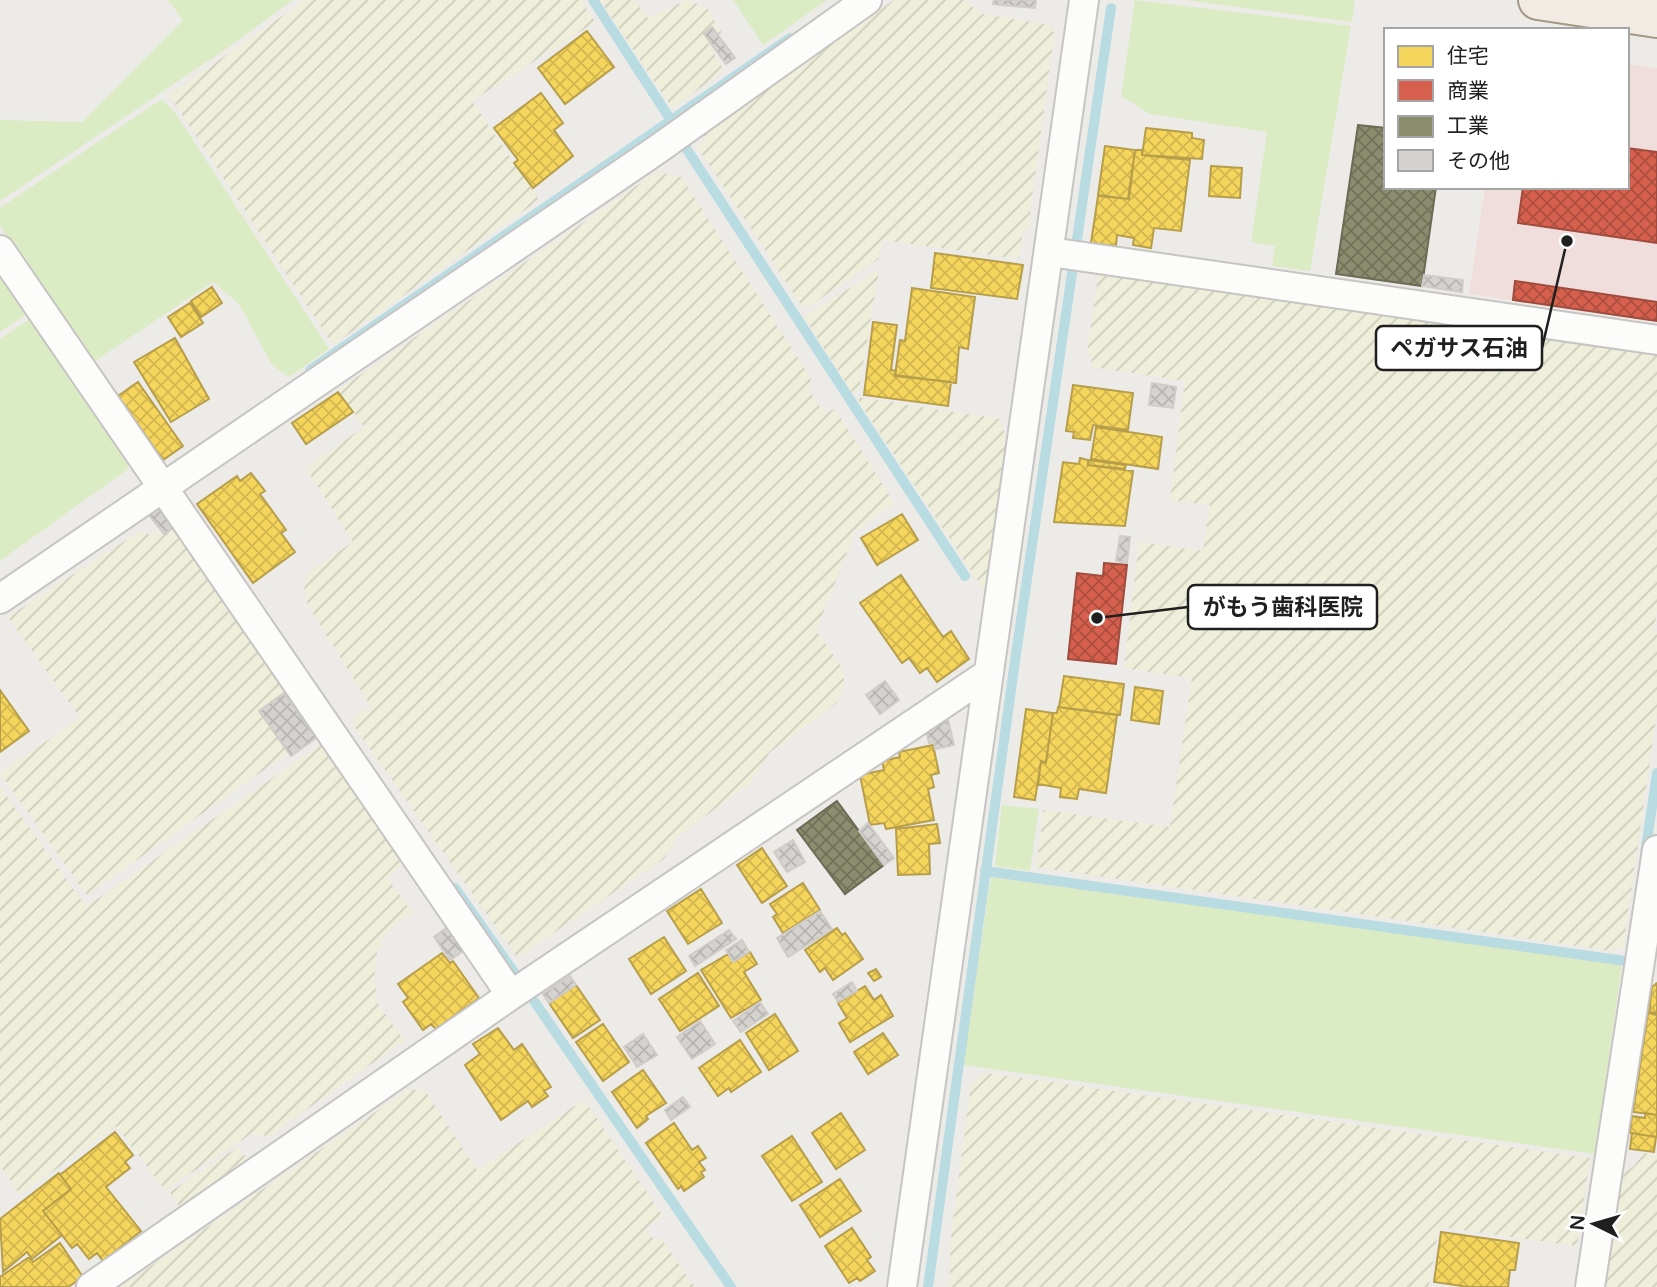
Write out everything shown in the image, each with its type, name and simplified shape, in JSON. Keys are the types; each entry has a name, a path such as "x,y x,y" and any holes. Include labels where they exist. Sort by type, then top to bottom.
{"main road":[{"path":"1538,0 1657,18"}],"street":[{"path":"0,599 669,142 867,0"},
{"path":"902,1287 989,673 1065,255 1084,0"},
{"path":"0,250 511,995"},
{"path":"1065,255 1657,340"},
{"path":"91,1287 511,995 989,673"},
{"path":"1590,1287 1657,850"}],"shaded area":[{"path":"1629,64 1657,68 1657,322 1469,294 1485,189 1629,189"}],"green space":[{"path":"168,0 293,0 229,47 0,201 0,120 82,122 183,20"},
{"path":"305,0 581,0 595,22 472,101 539,200 333,345 169,95"},
{"path":"600,0 634,0 648,18 687,0 707,8 722,33 708,43 724,71 672,108"},
{"path":"733,0 827,0 763,45"},
{"path":"894,0 963,0 983,14 1051,25 1054,35 1028,228 1022,233 1019,259 882,240 879,259 808,307 801,305 697,146 706,140 703,133"},
{"path":"1135,0 1351,26 1310,271 1272,266 1275,246 1251,242 1267,132 1150,114 1121,96"},
{"path":"1185,0 1355,0 1352,22"},
{"path":"162,99 176,114 329,349 289,377 272,365 239,304 213,282 95,361 0,226 0,208"},
{"path":"657,172 681,177 811,378 809,390 820,408 828,412 835,409 894,503 855,532 816,631 843,669 844,684 836,704 770,752 749,784 677,837 665,858 517,957 354,726 356,716 371,707 308,605 304,589 307,574 353,542 306,468 364,427 338,390"},
{"path":"0,266 30,312 0,332"},
{"path":"879,270 859,389 853,394 804,317"},
{"path":"1099,271 1657,350 1657,609 1654,631 1657,632 1657,712 1623,948 1606,950 1036,867 1044,810 1170,827 1192,678 1124,668 1139,542 1203,551 1210,505 1170,500 1185,381 1092,367 1091,356 1087,353"},
{"path":"34,316 127,455 128,469 0,561 0,339"},
{"path":"856,397 1000,419 1008,444 987,595"},
{"path":"167,528 181,533 288,689 258,711 288,753 87,895 0,773 80,718 8,617 140,531 151,535"},
{"path":"322,744 330,749 407,861 387,877 412,913 387,931 377,952 374,979 378,1004 404,1041 269,1136 251,1134 165,1190 116,1126 20,1195 0,1165 0,787 86,907"},
{"path":"1002,805 1039,809 1030,871 995,866"},
{"path":"991,877 1622,964 1595,1154 963,1065"},
{"path":"985,1073 1590,1158 1577,1246 1439,1227 1429,1286 1432,1287 949,1287 951,1237 971,1084"},
{"path":"409,1089 426,1092 477,1170 584,1100 663,1216 645,1229 650,1237 662,1240 695,1287 120,1287"},
{"path":"238,1147 248,1160 179,1206 170,1192"},
{"path":"1644,1153 1657,1155 1657,1287 1606,1287 1622,1174 1634,1166"}],"building: 住宅":[{"path":"587,31 614,67 565,104 538,68"},
{"path":"541,93 563,123 554,130 573,156 533,188 514,163 518,160 494,128"},
{"path":"1146,128 1192,133 1192,138 1204,140 1202,159 1142,155"},
{"path":"1105,146 1135,150 1128,199 1098,195"},
{"path":"1135,150 1142,150 1142,155 1190,160 1181,231 1154,228 1151,248 1133,245 1134,238 1117,235 1116,246 1091,243 1098,196 1129,199"},
{"path":"1211,166 1242,168 1240,198 1209,196"},
{"path":"935,253 1023,265 1017,299 931,288"},
{"path":"212,287 222,303 201,317 191,301"},
{"path":"912,288 975,297 968,349 959,347 956,383 895,375 900,340 905,341"},
{"path":"190,303 203,323 181,337 168,317"},
{"path":"873,322 897,325 891,370 896,371 895,376 951,382 948,406 864,395"},
{"path":"175,338 209,399 171,422 134,362"},
{"path":"138,382 183,446 163,460 118,396"},
{"path":"1073,385 1133,393 1128,430 1093,425 1090,440 1073,438 1074,432 1066,431"},
{"path":"338,392 353,412 306,444 292,423"},
{"path":"1096,427 1162,437 1158,469 1091,459"},
{"path":"1080,458 1088,460 1088,465 1133,471 1125,526 1054,522 1063,462 1079,464"},
{"path":"1089,460 1126,465 1125,469 1088,465"},
{"path":"251,473 265,491 260,494 286,530 281,533 295,552 253,583 197,504 237,476 240,481"},
{"path":"902,514 918,540 877,565 861,538"},
{"path":"901,575 943,637 951,631 969,659 937,682 927,668 920,673 909,658 902,663 860,603"},
{"path":"1064,676 1124,684 1120,715 1059,707"},
{"path":"1135,687 1163,691 1159,724 1131,720"},
{"path":"0,690 29,731 0,752"},
{"path":"1058,707 1117,715 1106,793 1079,789 1077,799 1060,797 1061,788 1038,784 1041,761 1046,763 1053,713 1057,713"},
{"path":"1026,709 1053,713 1046,762 1041,761 1035,800 1014,797"},
{"path":"933,745 939,773 931,775 934,787 928,789 934,820 886,829 884,823 870,825 860,775 884,770 882,761 900,757 899,752"},
{"path":"937,824 940,843 929,844 930,874 898,875 896,829"},
{"path":"762,848 787,886 762,903 737,865"},
{"path":"803,883 820,910 783,933 773,917 777,914 770,904"},
{"path":"701,889 722,923 688,944 667,911"},
{"path":"837,928 842,935 845,933 863,959 833,980 825,968 820,972 805,950"},
{"path":"664,937 686,971 651,994 629,959"},
{"path":"750,952 757,964 744,972 761,1000 731,1018 701,970 728,954 733,962"},
{"path":"442,953 450,963 453,961 479,998 436,1029 431,1024 423,1030 403,1002 408,998 398,984"},
{"path":"876,969 881,977 874,981 868,973"},
{"path":"698,973 719,1006 680,1031 659,999"},
{"path":"1657,983 1657,1013 1649,1012 1652,987"},
{"path":"576,985 600,1020 573,1038 549,1003"},
{"path":"865,986 874,1000 881,995 893,1016 850,1042 839,1023 847,1018 838,1003"},
{"path":"1648,1013 1657,1015 1657,1115 1633,1112"},
{"path":"775,1014 798,1051 769,1070 746,1033"},
{"path":"603,1024 629,1062 603,1081 576,1042"},
{"path":"498,1028 514,1050 522,1044 551,1087 544,1091 548,1096 532,1107 528,1101 501,1120 465,1065 480,1054 473,1044"},
{"path":"883,1033 898,1055 868,1074 854,1052"},
{"path":"740,1040 761,1072 731,1092 729,1088 718,1096 699,1068"},
{"path":"643,1070 666,1103 646,1116 648,1119 637,1128 612,1092"},
{"path":"841,1113 865,1150 836,1169 812,1133"},
{"path":"1645,1113 1657,1115 1657,1137 1630,1133 1632,1116 1645,1118"},
{"path":"674,1123 692,1150 698,1146 706,1158 699,1162 705,1170 701,1172 704,1177 684,1191 681,1186 678,1189 646,1143"},
{"path":"115,1132 133,1155 125,1162 130,1168 106,1187 141,1231 103,1261 97,1253 89,1259 77,1244 72,1248 43,1211 71,1189 60,1175"},
{"path":"1632,1133 1656,1137 1654,1152 1630,1149"},
{"path":"792,1136 822,1182 792,1201 762,1156"},
{"path":"59,1173 71,1189 43,1211 62,1235 32,1259 27,1252 3,1272 0,1219"},
{"path":"840,1179 861,1211 820,1237 800,1205"},
{"path":"852,1228 871,1257 867,1260 875,1271 860,1281 857,1278 849,1283 825,1246"},
{"path":"1441,1232 1519,1243 1515,1270 1510,1270 1508,1287 1469,1287 1434,1282"},
{"path":"60,1243 83,1277 68,1287 0,1287 0,1277 29,1257 33,1262"}],"building: 商業":[{"path":"1629,148 1657,152 1657,243 1518,223 1523,189 1629,189"},
{"path":"1515,281 1657,302 1657,321 1513,300"},
{"path":"1104,563 1127,565 1116,664 1068,659 1077,573 1103,576"}],"building: 工業":[{"path":"1358,125 1384,128 1384,189 1436,189 1422,286 1336,274"},
{"path":"837,801 884,865 845,894 797,830"}],"building: その他":[{"path":"994,0 1036,0 1035,8 993,4"},
{"path":"712,27 735,58 726,64 704,34"},
{"path":"1424,275 1463,280 1462,292 1422,286"},
{"path":"1152,383 1176,387 1173,408 1149,405"},
{"path":"163,505 177,525 164,534 149,515"},
{"path":"1120,536 1130,537 1127,563 1116,561"},
{"path":"885,681 899,700 880,714 866,695"},
{"path":"284,693 316,738 291,756 259,711"},
{"path":"948,720 954,745 935,749 934,742 929,743 925,726"},
{"path":"868,823 894,858 884,865 859,831"},
{"path":"793,840 805,862 787,872 774,852"},
{"path":"820,911 832,929 788,957 777,938"},
{"path":"452,924 469,947 450,960 434,937"},
{"path":"729,930 736,939 695,966 689,956"},
{"path":"742,940 749,952 733,962 726,950"},
{"path":"570,976 576,985 549,1003 543,994"},
{"path":"852,982 857,991 838,1002 833,994"},
{"path":"760,1002 768,1014 741,1032 733,1021"},
{"path":"700,1021 715,1044 692,1059 677,1037"},
{"path":"643,1034 657,1055 637,1067 624,1047"},
{"path":"683,1097 690,1107 671,1120 665,1110"}],"waterway":[{"path":"593,0 672,122"},
{"path":"928,1287 1016,654 1111,8"},
{"path":"310,370 790,38"},
{"path":"686,148 965,576"},
{"path":"1645,854 1657,773"},
{"path":"985,871 1633,962"},
{"path":"455,888 521,982"},
{"path":"534,1001 731,1287"}],"place":[{"name":"ペガサス石油","path":"1567,241"},
{"name":"がもう歯科医院","path":"1097,618"}]}
